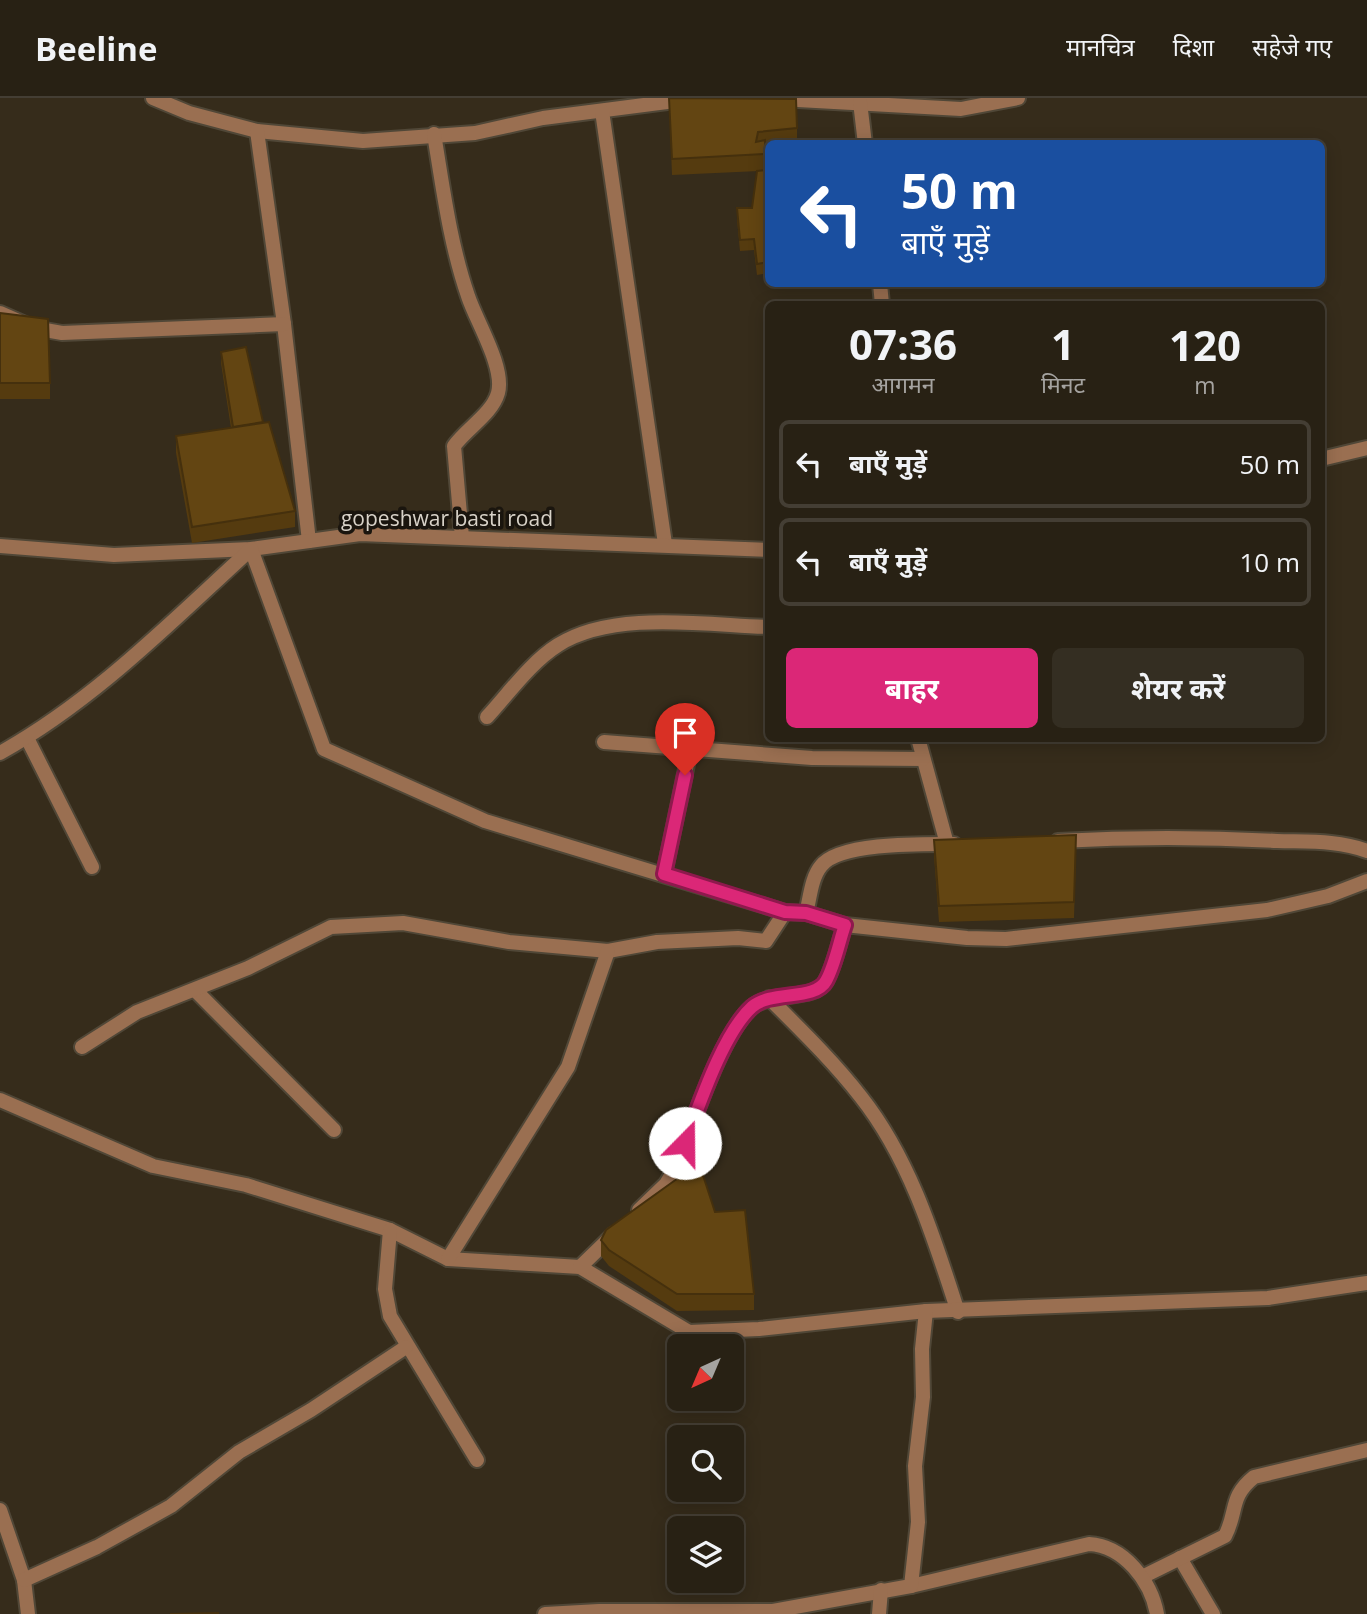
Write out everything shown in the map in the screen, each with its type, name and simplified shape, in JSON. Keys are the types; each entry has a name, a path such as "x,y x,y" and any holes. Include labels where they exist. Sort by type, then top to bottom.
{"street":[{"path":"153,98 189,113 257,131 363,141 475,133 543,118 698,98 740,99"},
{"path":"768,99 961,109 1018,98"},
{"path":"860,102 865,140"},
{"path":"602,111 664,544"},
{"path":"257,131 284,324 309,541"},
{"path":"433,134 448,220 468,297 496,368 498,391 491,408 454,446 462,537"},
{"path":"0,313 34,328 62,333 284,324"},
{"path":"1325,458 1367,448"},
{"name":"gopeshwar basti road","path":"0,547 114,555 251,549 360,534 765,550"},
{"path":"0,753 27,738 107,680 251,549 324,749 485,821 596,857 664,874 785,912 806,913 845,925 967,939 1006,939 1267,910 1328,896 1367,881"},
{"path":"487,717 557,645 588,629 643,623 765,627"},
{"path":"27,738 92,867"},
{"path":"604,742 812,758 923,759"},
{"path":"919,742 947,844"},
{"path":"664,874 690,750"},
{"path":"1040,842 1119,838 1219,838 1321,843 1367,851"},
{"path":"806,913 815,876 821,866 833,856 919,843 963,844"},
{"path":"82,1047 137,1012 196,991 331,927 403,923 509,942 608,951 657,942 738,938 766,941 785,912"},
{"path":"580,1267 666,1184 732,1035 752,1007 769,998 817,991 826,983 845,925"},
{"path":"448,1259 568,1066 608,951"},
{"path":"196,991 334,1130"},
{"path":"769,998 862,1098 896,1154 919,1200 958,1312"},
{"path":"0,1100 153,1167 246,1185 390,1230 448,1259 580,1267 689,1332 759,1329 926,1311 958,1312 1268,1298 1367,1283"},
{"path":"390,1230 384,1289 390,1317 477,1460"},
{"path":"911,1586 918,1522 915,1466 923,1397 922,1349 926,1311"},
{"path":"24,1580 97,1547 171,1506 239,1452 311,1410 406,1347"},
{"path":"1142,1577 1225,1536 1232,1524 1235,1499 1240,1488 1254,1477 1367,1450"},
{"path":"0,1510 24,1580 28,1614"},
{"path":"545,1614 599,1611 773,1611 911,1586 1089,1544 1106,1545 1121,1555 1142,1577 1157,1614"},
{"path":"1180,1558 1213,1614"},
{"path":"879,1614 881,1590"}],"building":[{"path":"669,98 796,99 797,128 758,132 756,142 765,140 765,154 672,159"},
{"path":"765,170 765,263 757,264 754,239 740,240 737,208 752,208 757,171"},
{"path":"0,313 48,319 50,383 0,383"},
{"path":"246,347 263,422 233,427 221,352"},
{"path":"269,422 295,511 192,527 176,436"},
{"path":"1076,835 1074,902 939,906 934,840"},
{"path":"699,1163 715,1212 745,1210 754,1294 677,1294 609,1250 601,1240 606,1230"}],"route":[{"path":"685,775 664,874 785,912 806,913 845,925 826,983 817,991 769,998 752,1007 732,1035 685,1143"}]}
